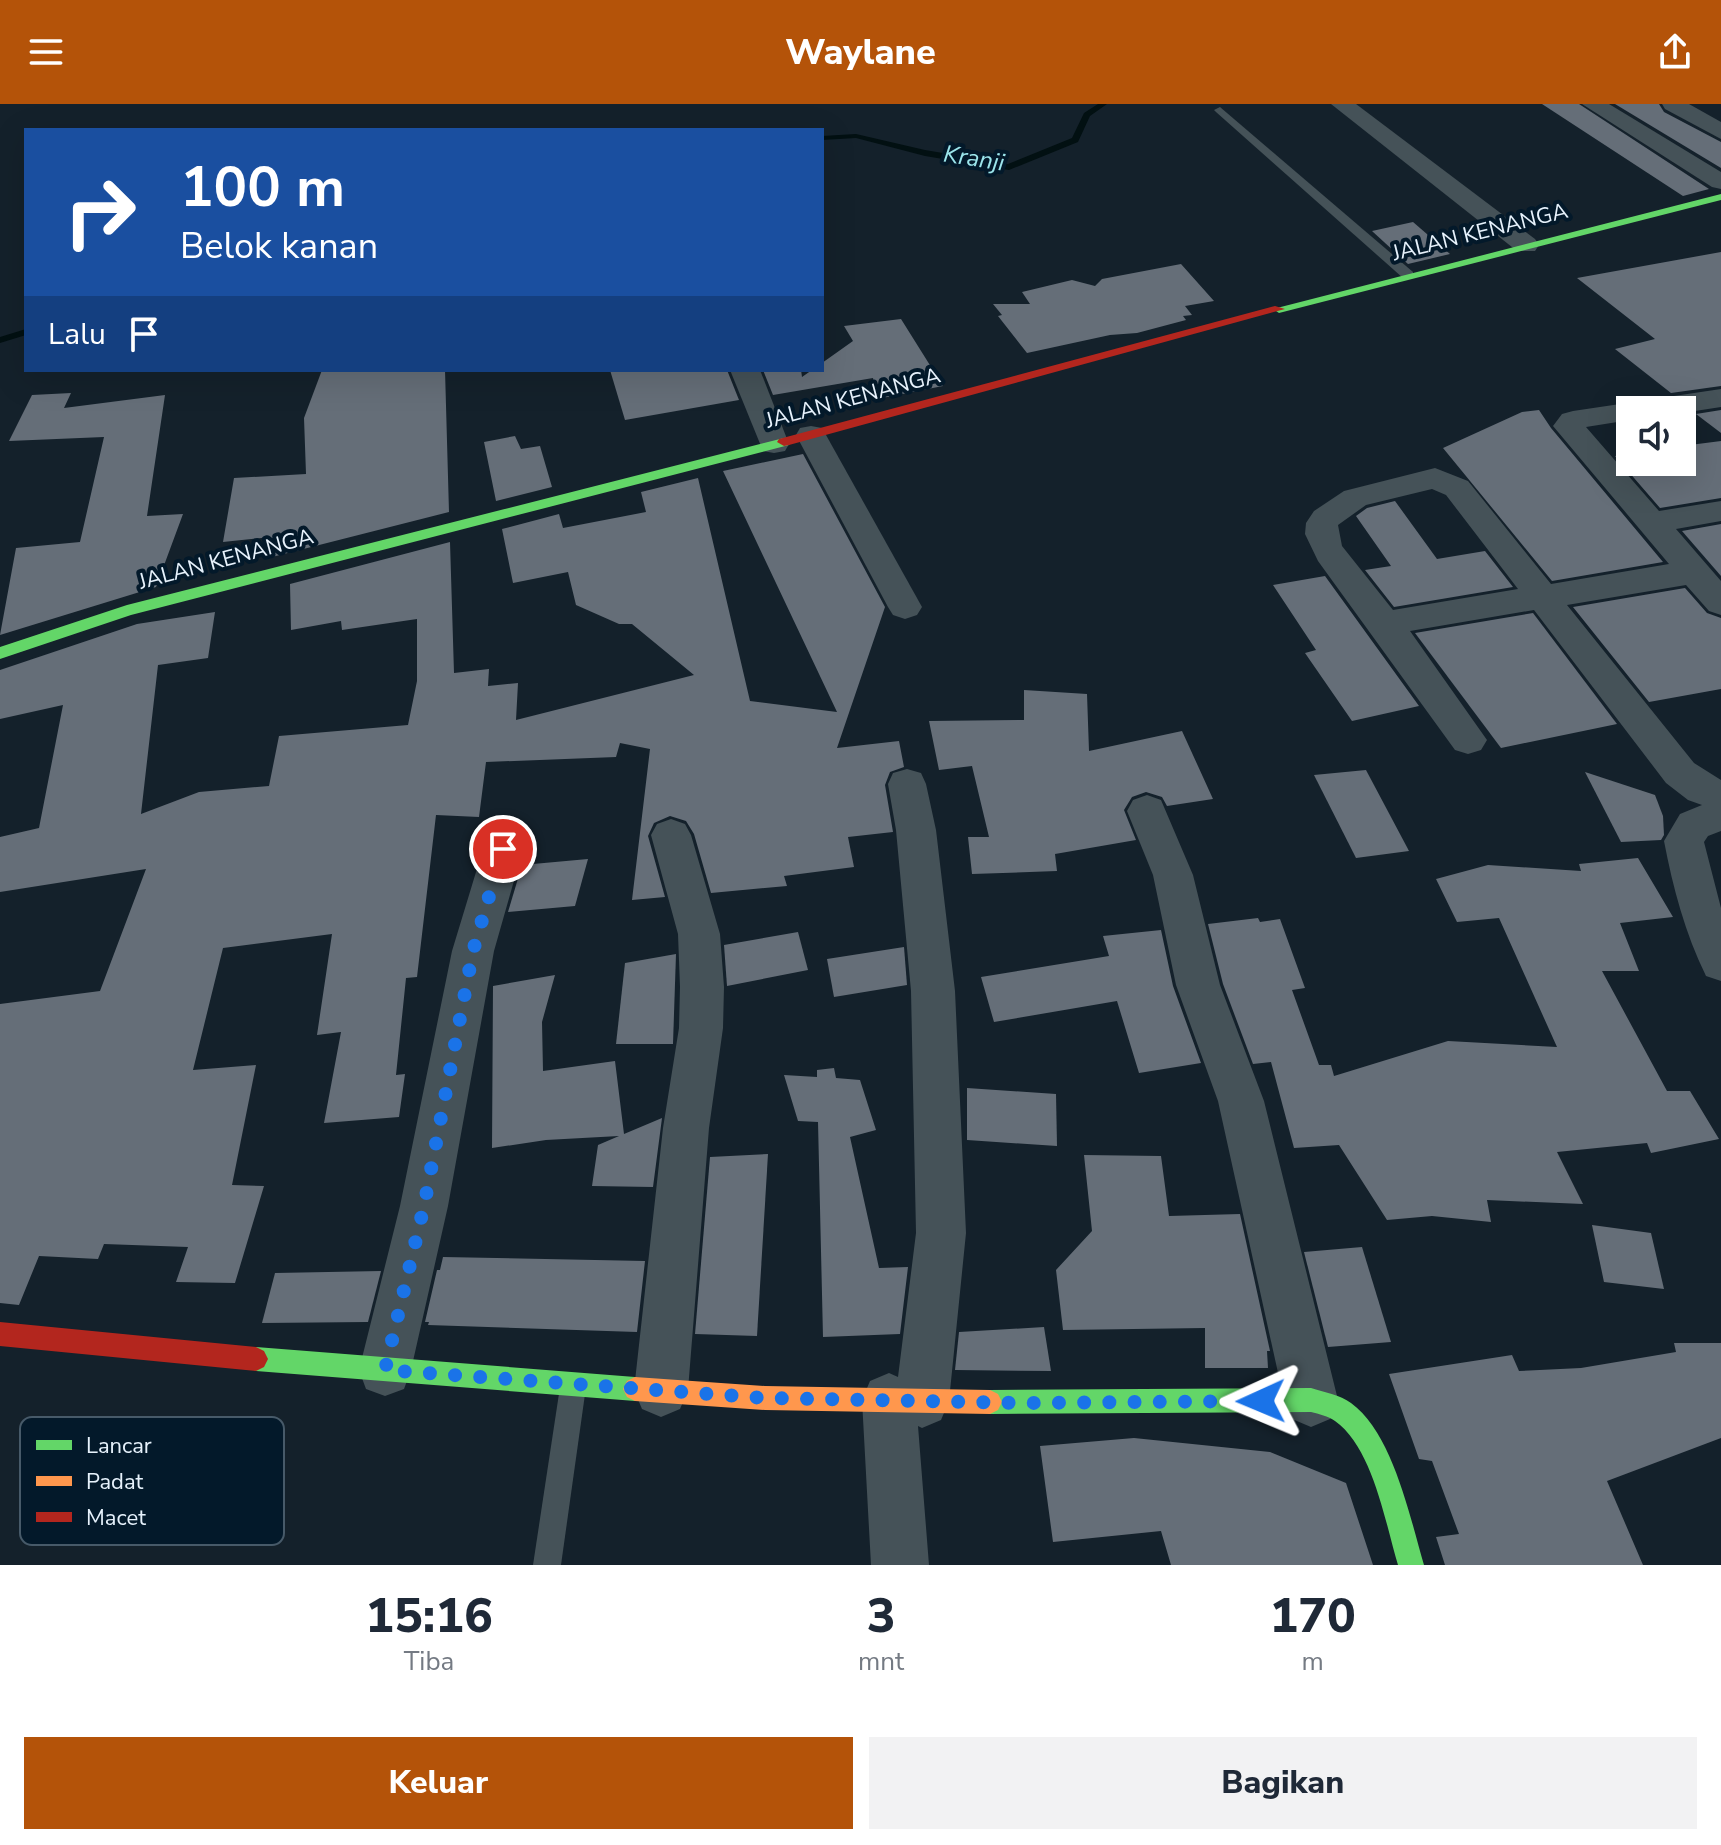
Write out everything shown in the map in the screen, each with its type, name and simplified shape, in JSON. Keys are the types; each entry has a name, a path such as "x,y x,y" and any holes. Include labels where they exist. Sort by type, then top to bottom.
{"street":[{"path":"1342,104 1526,245"},
{"path":"1593,104 1721,182"},
{"path":"1673,104 1721,132"},
{"name":"JALAN KENANGA","path":"0,653 127,610 811,435 1408,275 1721,197"},
{"path":"746,372 774,444"},
{"path":"1696,402 1721,398"},
{"path":"1616,413 1573,420 1568,426 1721,603"},
{"path":"811,435 905,607"},
{"path":"1468,740 1320,534 1321,524 1328,515 1349,507 1355,498 1435,478 1457,488 1538,596 1680,773 1702,789 1721,796"},
{"path":"1651,523 1721,511"},
{"path":"1386,623 1693,572"},
{"path":"900,1565 906,1401 941,1233 933,991 916,830 907,784"},
{"path":"1147,811 1173,875 1198,985 1241,1101 1311,1400"},
{"path":"1721,814 1694,825 1684,841 1694,892 1721,963"},
{"path":"661,1390 686,1128 701,1028 702,987 699,934 671,835"},
{"path":"385,1370 424,1206 473,951 503,849"},
{"path":"0,1334 385,1370 765,1398 906,1401 1311,1400 1345,1413 1362,1431 1379,1468 1411,1565"}],"lane":[{"path":"1220,110 1408,275"},
{"path":"547,1565 573,1383"}],"building":[{"path":"1542,104 1579,104 1709,189 1683,196"},
{"path":"1615,104 1659,104 1664,112 1721,142 1721,168"},
{"path":"1413,222 1450,254 1408,264 1372,231"},
{"path":"1721,252 1721,386 1671,393 1615,349 1655,339 1577,278"},
{"path":"1181,264 1214,301 1185,306 1192,315 1183,316 1186,320 1137,333 1110,335 1027,353 998,316 1002,315 993,304 1030,304 1022,292 1072,280 1095,286 1102,279"},
{"path":"901,319 943,386 877,399 873,378 773,395 764,372 801,372 802,377 809,372 824,372 824,362 853,341 844,326"},
{"path":"321,372 445,372 449,512 268,558 271,537 223,542 234,478 306,474 304,418"},
{"path":"611,372 728,372 739,400 625,420"},
{"path":"71,393 64,408 165,395 147,516 183,514 156,587 0,635 16,548 80,542 104,437 9,441 32,395"},
{"path":"1539,410 1663,562 1552,581 1443,448 1522,412"},
{"path":"1721,410 1721,433 1696,414"},
{"path":"515,436 521,449 540,446 552,487 496,501 484,442"},
{"path":"1721,441 1721,498 1660,508 1632,476 1696,476 1696,444"},
{"path":"803,454 885,607 837,748 899,741 904,767 890,772 885,785 893,832 848,837 854,867 784,876 787,886 711,893 694,834 686,821 670,816 654,823 648,836 665,897 632,900 650,749 620,743 616,757 486,762 479,817 436,815 417,977 406,978 396,1075 405,1074 399,1117 324,1123 341,1032 317,1035 332,934 223,948 193,1070 256,1065 232,1185 264,1186 235,1283 176,1282 188,1247 104,1244 98,1259 39,1256 19,1305 0,1303 0,1004 100,991 146,869 0,892 0,837 39,828 63,705 0,719 0,670 137,624 215,612 208,658 158,665 141,814 199,792 269,786 279,736 408,725 417,681 417,619 342,630 341,621 291,630 290,584 450,542 454,673 489,669 488,686 518,683 516,720 694,675 632,624 619,624 576,605 568,572 513,583 502,529 559,514 563,528 646,512 641,492 698,478 750,701 837,712 723,471"},
{"path":"1395,501 1437,559 1485,551 1513,587 1394,607 1365,570 1391,566 1356,516 1367,508"},
{"path":"1721,524 1721,576 1682,531"},
{"path":"1325,576 1419,706 1352,721 1305,653 1316,650 1273,585"},
{"path":"1685,588 1707,613 1721,618 1721,689 1649,702 1573,607"},
{"path":"1533,613 1617,724 1501,748 1415,633"},
{"path":"1024,690 1087,694 1089,751 1182,731 1213,799 1167,806 1162,797 1146,792 1132,797 1124,810 1136,840 1055,854 1057,871 972,874 968,837 989,837 972,766 939,770 929,721 1024,720"},
{"path":"1366,770 1409,851 1356,858 1314,775"},
{"path":"1585,772 1655,795 1663,816 1664,835 1661,840 1621,842"},
{"path":"1638,858 1673,917 1620,923 1639,971 1602,971 1667,1091 1690,1091 1719,1139 1651,1153 1647,1143 1557,1152 1583,1204 1487,1200 1491,1222 1432,1216 1387,1220 1339,1145 1294,1148 1271,1062 1253,1064 1223,984 1208,924 1258,918 1260,922 1280,919 1305,988 1292,990 1319,1065 1331,1065 1334,1076 1448,1041 1557,1047 1499,918 1457,922 1436,879 1488,865 1581,871 1579,864"},
{"path":"588,859 575,906 508,912 522,865"},
{"path":"1161,930 1173,986 1201,1063 1139,1073 1117,1001 994,1022 981,977 1109,956 1103,936"},
{"path":"798,932 808,970 727,986 724,945"},
{"path":"904,947 907,985 834,997 827,959"},
{"path":"676,954 673,1044 616,1044 625,963"},
{"path":"555,975 542,1022 543,1071 615,1061 624,1134 662,1118 653,1187 592,1186 598,1145 619,1136 546,1140 492,1148 493,986"},
{"path":"834,1068 836,1078 860,1080 876,1130 850,1137 879,1268 908,1267 900,1334 823,1337 818,1122 798,1121 784,1075 817,1077 817,1070"},
{"path":"967,1088 1056,1094 1057,1146 967,1140"},
{"path":"768,1154 757,1336 695,1334 710,1157"},
{"path":"1084,1155 1161,1156 1169,1216 1240,1214 1270,1351 1267,1351 1268,1368 1205,1368 1205,1328 1063,1330 1056,1270 1092,1231"},
{"path":"1592,1225 1651,1233 1664,1289 1604,1282"},
{"path":"1362,1247 1391,1342 1328,1347 1304,1252"},
{"path":"443,1257 645,1261 637,1332 428,1325 429,1322 425,1322"},
{"path":"381,1271 368,1322 262,1323 275,1273"},
{"path":"1044,1327 1051,1371 955,1370 959,1332"},
{"path":"1674,1343 1721,1343 1721,1438 1607,1481 1643,1565 1445,1565 1436,1537 1459,1534 1432,1461 1419,1459 1389,1374 1512,1355 1519,1371 1581,1368 1676,1352"},
{"path":"1134,1438 1270,1452 1346,1483 1373,1565 1171,1565 1161,1531 1053,1542 1040,1446"}],"waterway":[{"name":"Kranji","path":"824,138 856,136 925,153 1009,167 1075,140 1087,115 1103,104"},
{"name":"Kranji","path":"0,340 24,333"}],"traffic: fast":[{"path":"1279,309 1721,197"},
{"path":"0,653 127,610 784,442"},
{"path":"256,1359 635,1389"},
{"path":"990,1402 1311,1400 1334,1407 1359,1427 1379,1463 1411,1565"}],"traffic: slow":[{"path":"635,1389 765,1398 990,1402"}],"traffic: jam":[{"path":"784,442 1279,309"},
{"path":"0,1334 256,1359"}],"route":[{"path":"503,849 473,951 424,1206 385,1370 765,1398 1019,1403 1261,1401"}]}
